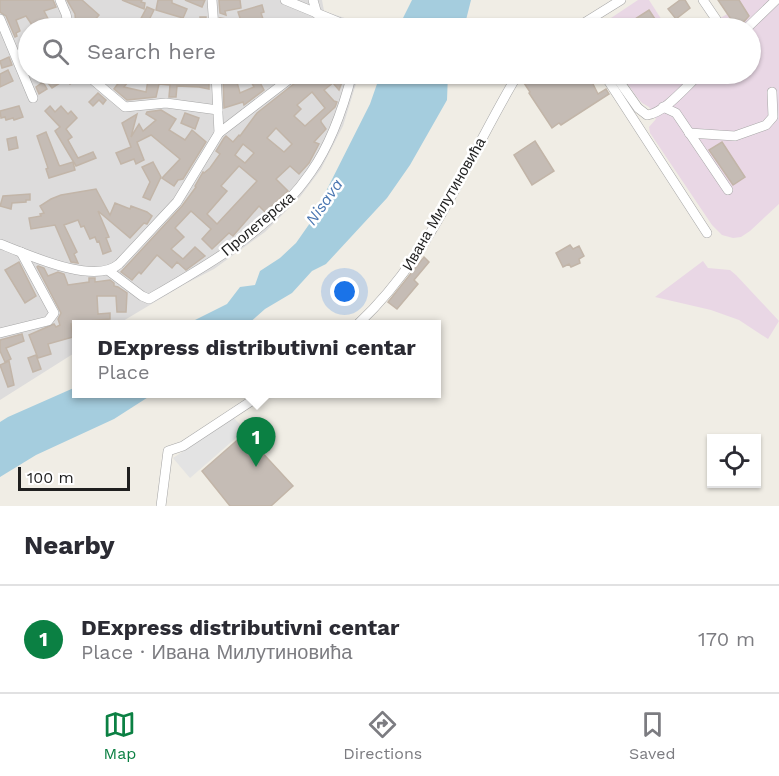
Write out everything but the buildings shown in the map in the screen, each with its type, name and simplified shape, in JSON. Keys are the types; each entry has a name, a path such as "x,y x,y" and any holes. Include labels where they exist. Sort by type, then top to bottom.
{"street":[{"path":"60,0 67,18"},
{"path":"212,0 213,18"},
{"path":"285,0 325,18"},
{"path":"314,0 316,15"},
{"path":"592,18 621,0"},
{"path":"703,0 715,18"},
{"path":"757,18 776,0"},
{"path":"0,18 18,62"},
{"path":"27,84 33,98"},
{"path":"97,84 125,107 166,103 218,110"},
{"path":"217,84 219,133"},
{"path":"0,244 68,269 109,271 119,264 177,202 219,133 283,84"},
{"name":"Пролетерска","path":"109,271 149,299 238,244 281,208 313,169 335,121 348,84"},
{"name":"Ивана Милутиновића","path":"362,320 413,262 435,227 509,84"},
{"path":"610,84 707,233"},
{"path":"622,84 647,115 663,107 689,84"},
{"path":"689,133 735,136 766,125 773,117 772,92"},
{"path":"663,107 676,113 728,190"},
{"path":"0,333 48,321 54,313 21,252"},
{"path":"161,506 168,452 183,446 255,398"}],"shaded area":[{"path":"0,0 322,0 324,11 345,18 18,18 18,84 356,84 343,126 321,169 300,197 265,232 214,269 125,320 72,320 72,355 0,400"},
{"path":"638,0 649,0 661,18 611,18"},
{"path":"718,0 779,0 779,204 750,231 741,237 733,238 722,235 712,225 650,133 649,127 656,119 649,107 642,103 628,84 761,84 761,18 720,18 727,14"},
{"path":"703,261 708,268 730,270 779,321 768,339 739,320 711,310 655,297"},
{"path":"234,418 245,430 190,478 173,458"}],"water":[{"path":"412,0 471,0 466,18 403,18"},
{"name":"Nisava","path":"377,84 448,84 447,100 410,165 387,198 326,264 312,271 292,293 265,309 253,320 195,320 227,304 240,287 255,285 260,271 280,258 296,243 310,223 370,104"},
{"path":"72,389 72,398 147,398 114,419 36,455 0,477 0,422"}],"place":[{"name":"DExpress distributivni centar","path":"256,467"}]}
